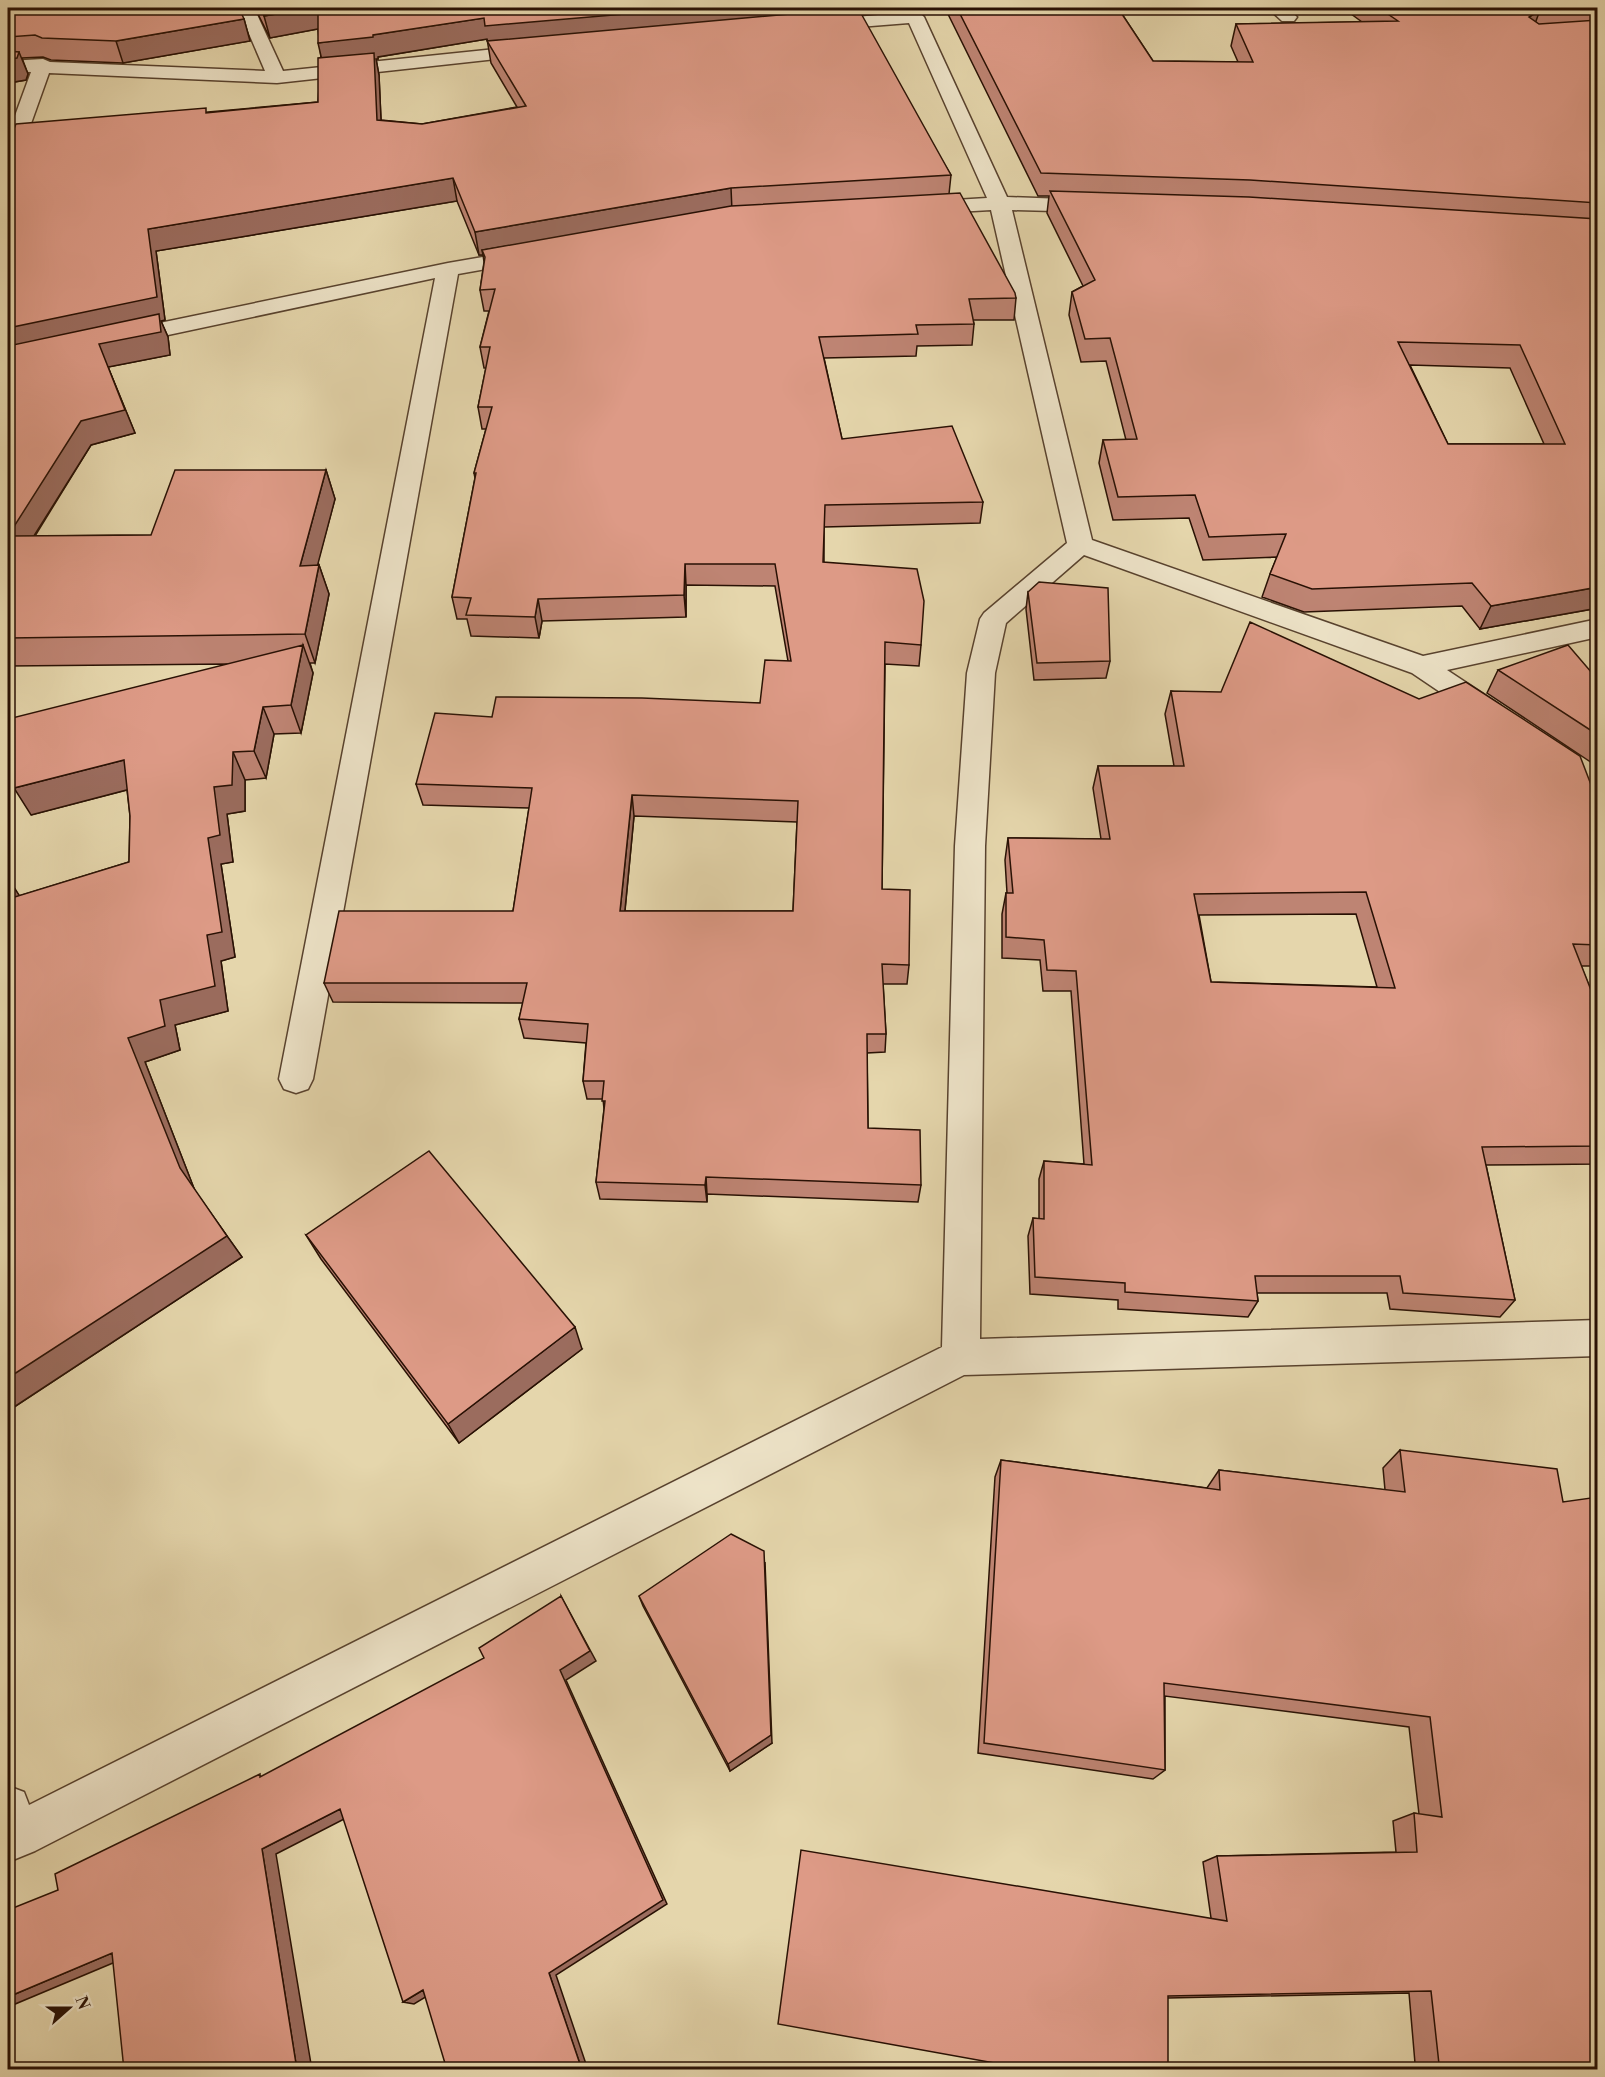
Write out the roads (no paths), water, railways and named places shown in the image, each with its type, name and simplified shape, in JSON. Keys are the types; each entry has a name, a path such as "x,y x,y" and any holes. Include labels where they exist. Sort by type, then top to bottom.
{"street":[{"path":"246,8 277,77"},
{"path":"808,26 911,12 1000,203 1080,545"},
{"path":"8,66 43,65 168,74 277,77 548,49"},
{"path":"8,160 43,65"},
{"path":"907,209 1000,203 1116,207"},
{"path":"100,342 448,268 550,251"},
{"path":"296,1079 448,268"},
{"path":"1080,545 1422,666 1511,725"},
{"path":"961,1357 970,846 981,673 993,619 1080,545"},
{"path":"1422,666 1598,628"},
{"path":"11,1827 961,1357 1598,1338"}]}
